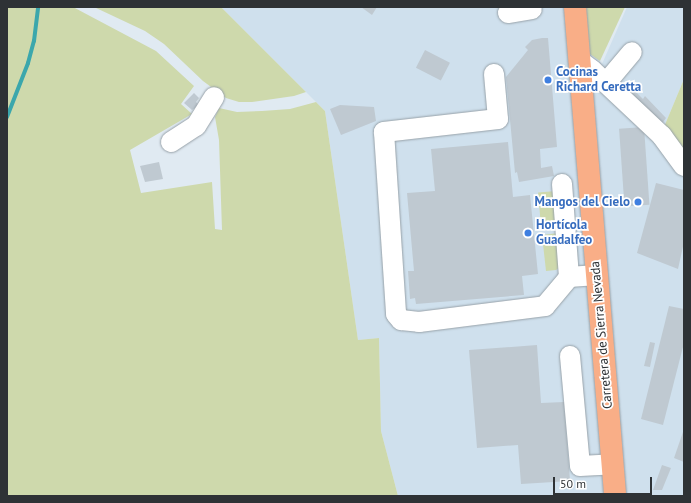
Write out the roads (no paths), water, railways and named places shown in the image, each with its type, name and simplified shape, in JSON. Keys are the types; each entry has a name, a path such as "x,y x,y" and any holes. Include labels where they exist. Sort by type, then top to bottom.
{"highway":[{"name":"Carretera de Sierra Nevada","path":"575,7 615,496"}],"street":[{"path":"508,13 532,9"},
{"path":"606,83 632,52"},
{"path":"580,62 606,83 662,136 684,166"},
{"path":"494,74 498,119 384,132 396,314 401,320 419,322 545,306 569,277 562,184"},
{"path":"171,142 196,126 214,97"},
{"path":"569,277 597,274"},
{"path":"570,356 580,466 613,464"}],"waterway":[{"path":"7,117 28,63 34,41 38,7"}],"place":[{"name":"Cocinas Richard Ceretta","path":"548,80"},
{"name":"Mangos del Cielo","path":"638,202"},
{"name":"Hortícola Guadalfeo","path":"528,233"}]}
